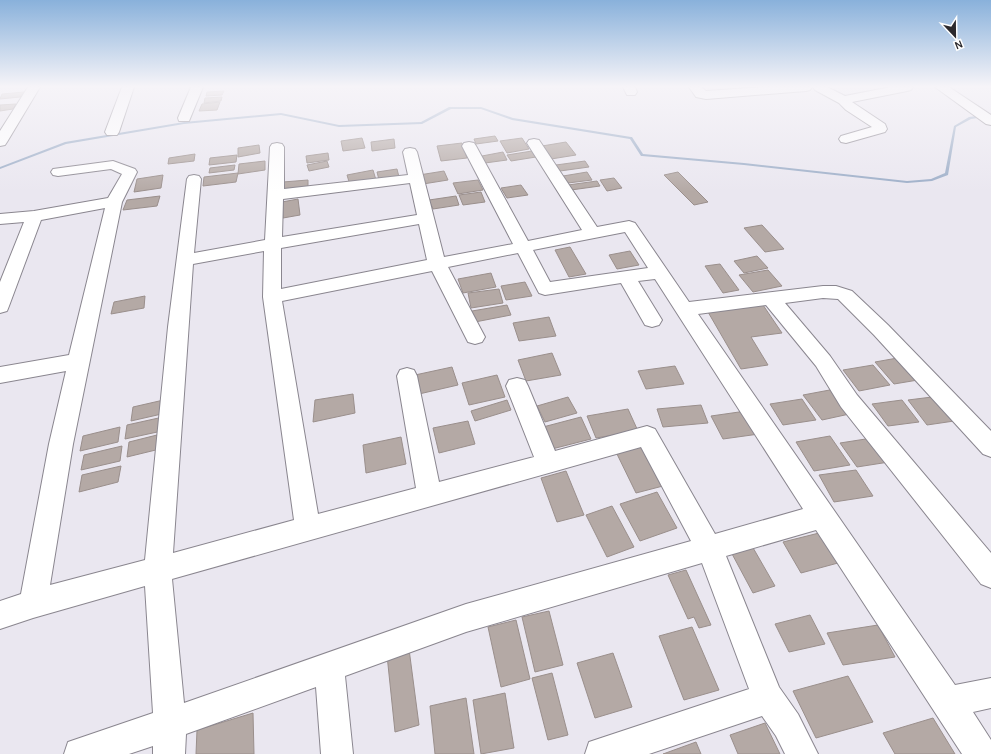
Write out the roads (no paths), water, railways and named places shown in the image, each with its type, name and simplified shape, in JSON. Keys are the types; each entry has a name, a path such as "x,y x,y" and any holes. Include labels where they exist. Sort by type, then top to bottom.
{"street":[{"path":"2,135 11,122"},
{"path":"112,132 115,122"},
{"path":"846,139 880,129 880,127 873,122"},
{"path":"534,143 593,234"},
{"path":"277,146 272,297 308,529"},
{"path":"469,146 522,248 546,289 626,276 660,273"},
{"path":"410,152 437,264 475,337"},
{"path":"33,604 61,444 78,361 114,202 130,172 113,165 58,172"},
{"path":"169,754 170,724 158,570 178,327 194,178"},
{"path":"276,195 416,178"},
{"path":"0,219 34,216 114,202"},
{"path":"0,306 34,216"},
{"path":"185,260 426,218"},
{"path":"272,297 629,226 948,702 981,754"},
{"path":"0,260 18,258"},
{"path":"626,276 652,320"},
{"path":"685,309 822,292 836,292 846,295 991,447"},
{"path":"771,299 823,362 849,401 991,574"},
{"path":"0,375 78,361"},
{"path":"407,376 430,496"},
{"path":"517,386 548,463"},
{"path":"0,615 33,604 647,436 709,548 768,698 787,725 802,754"},
{"path":"80,754 170,724 328,666 466,618 822,516"},
{"path":"328,666 337,754"},
{"path":"948,702 991,693"},
{"path":"601,754 768,698"}],"waterway":[{"path":"0,168 65,143 193,122"},
{"path":"321,122 339,126 424,122"},
{"path":"532,122 631,138 642,155 744,164 907,182 932,180 947,174 955,127 963,122"}]}
